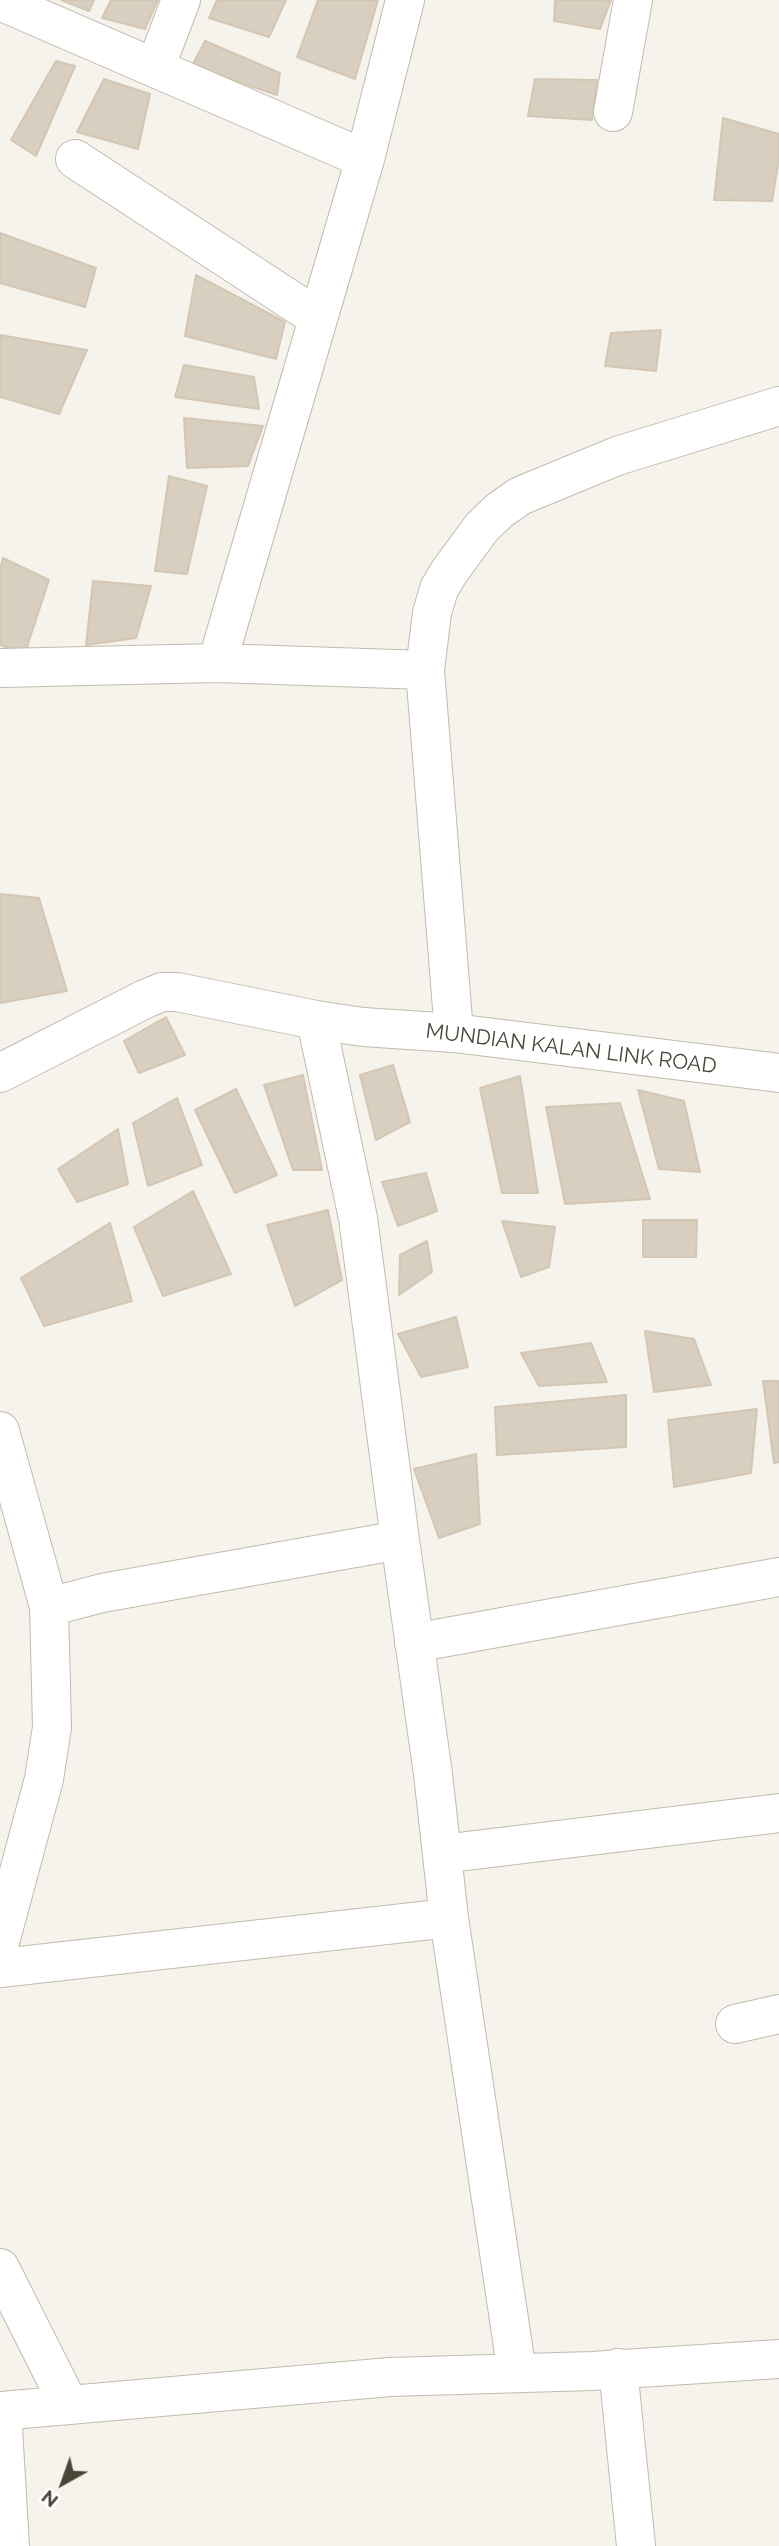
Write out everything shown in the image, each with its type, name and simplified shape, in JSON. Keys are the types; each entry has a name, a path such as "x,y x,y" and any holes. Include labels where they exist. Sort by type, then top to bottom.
{"street":[{"path":"155,68 181,0"},
{"path":"217,663 365,159 405,0"},
{"path":"613,112 633,0"},
{"path":"0,1 365,159"},
{"path":"75,159 318,318"},
{"path":"454,1033 425,670 432,612 439,589 482,527 520,496 617,456 779,406"},
{"path":"0,668 217,663 425,670"},
{"name":"MUNDIAN KALAN LINK ROAD","path":"0,1073 162,992 177,992 363,1027 454,1033 779,1073"},
{"path":"316,1020 358,1217 449,1918 517,2373"},
{"path":"0,1431 49,1607 52,1727 44,1779 0,1942"},
{"path":"49,1607 102,1593 400,1540"},
{"path":"414,1643 779,1577"},
{"path":"442,1854 779,1813"},
{"path":"0,1968 449,1918"},
{"path":"735,2024 779,2014"},
{"path":"0,2268 69,2405"},
{"path":"10,2546 1,2411 390,2377 779,2359"},
{"path":"618,2368 636,2546"}],"building":[{"path":"61,0 94,0 89,11"},
{"path":"111,0 158,0 145,29 102,18"},
{"path":"217,0 286,0 269,37 209,18"},
{"path":"318,0 378,0 355,79 297,57"},
{"path":"555,0 611,0 600,29 554,21"},
{"path":"205,41 280,73 277,95 192,66"},
{"path":"56,61 75,66 36,156 11,140"},
{"path":"104,79 150,94 138,149 77,132"},
{"path":"535,79 597,80 592,120 528,116"},
{"path":"723,118 779,134 779,159 772,201 714,200"},
{"path":"0,233 96,268 85,307 0,283"},
{"path":"196,275 285,322 276,359 185,336"},
{"path":"661,330 656,371 605,366 611,333"},
{"path":"0,335 87,350 59,414 0,397"},
{"path":"184,365 254,377 259,409 175,397"},
{"path":"184,418 263,426 248,466 187,468"},
{"path":"169,476 207,486 187,574 155,571"},
{"path":"3,558 49,580 25,653 0,645 0,569"},
{"path":"93,581 151,586 136,638 86,645"},
{"path":"0,894 39,898 67,991 0,1003"},
{"path":"166,1017 185,1055 139,1073 124,1041"},
{"path":"393,1065 410,1122 376,1140 360,1075"},
{"path":"303,1075 322,1170 293,1170 264,1085"},
{"path":"520,1076 538,1193 502,1193 480,1088"},
{"path":"236,1089 277,1175 235,1193 195,1110"},
{"path":"638,1090 684,1101 700,1172 659,1169"},
{"path":"177,1098 202,1165 148,1186 133,1123"},
{"path":"620,1103 650,1199 565,1204 546,1107"},
{"path":"118,1129 128,1184 77,1202 58,1169"},
{"path":"426,1173 437,1211 398,1226 382,1182"},
{"path":"193,1191 231,1274 163,1296 134,1227"},
{"path":"328,1210 342,1280 295,1306 267,1225"},
{"path":"643,1220 697,1220 696,1257 643,1257"},
{"path":"502,1221 555,1227 549,1267 521,1277"},
{"path":"110,1223 132,1301 44,1326 21,1278"},
{"path":"427,1241 432,1272 399,1295 400,1255"},
{"path":"456,1317 468,1367 421,1377 398,1334"},
{"path":"645,1331 694,1339 711,1385 654,1392"},
{"path":"591,1343 607,1382 539,1386 521,1353"},
{"path":"763,1381 779,1381 779,1462 774,1463"},
{"path":"626,1395 626,1447 497,1455 495,1407"},
{"path":"757,1409 751,1473 674,1487 668,1420"},
{"path":"476,1454 480,1524 439,1538 414,1469"}]}
